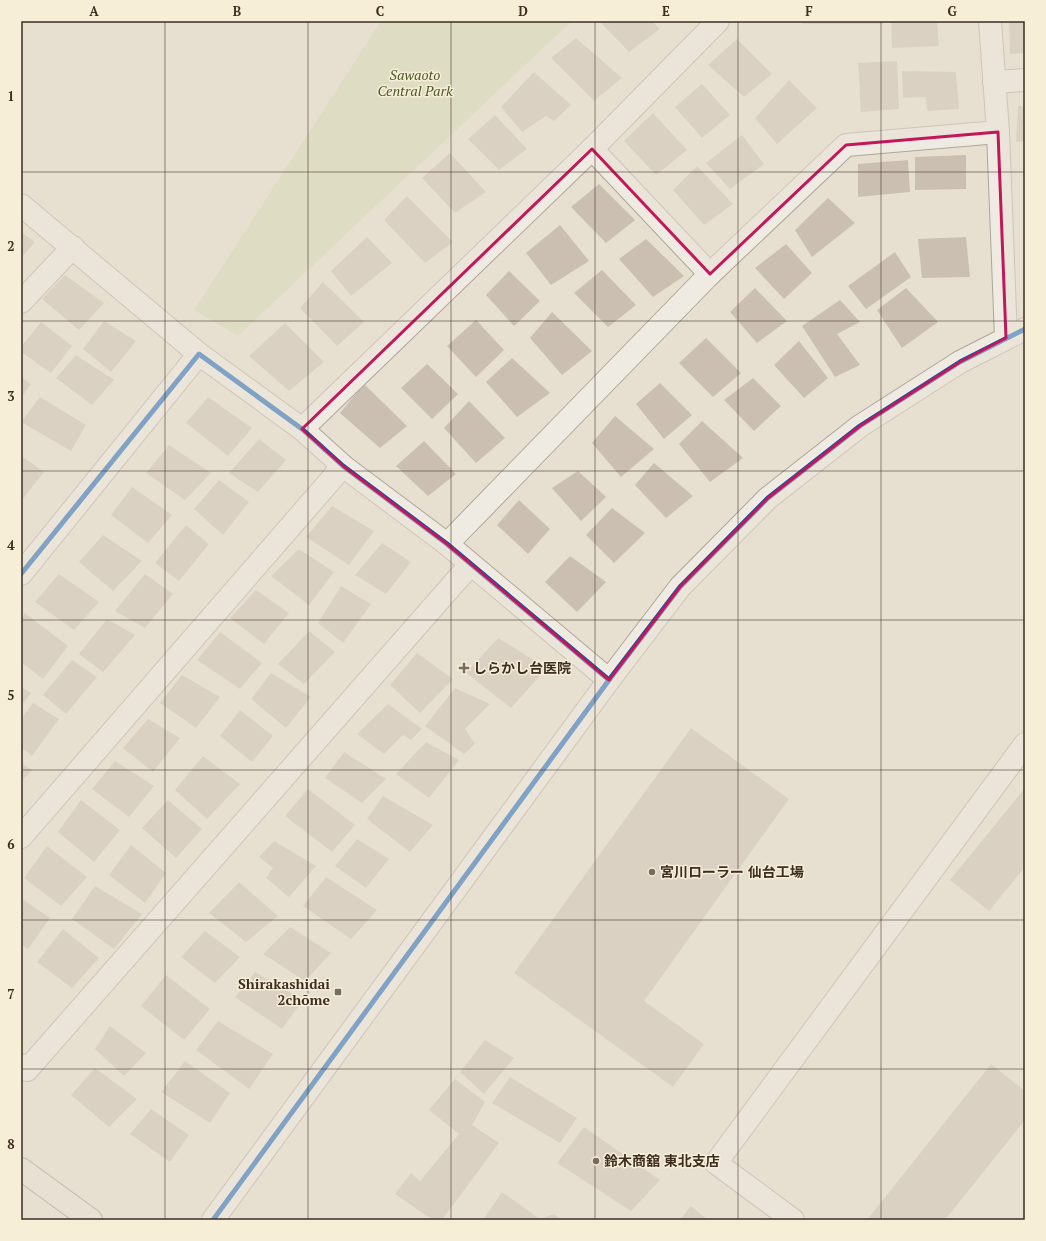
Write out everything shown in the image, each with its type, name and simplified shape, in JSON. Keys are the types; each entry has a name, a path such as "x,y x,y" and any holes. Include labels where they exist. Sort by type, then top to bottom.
{"main road":[{"path":"21,1169 91,1220"}],"street":[{"path":"302,429 592,149 718,21"},
{"path":"213,1220 609,680 680,587 768,498 860,426 960,362 1016,334 998,132 990,21"},
{"path":"994,82 1025,80"},
{"path":"447,544 710,274 846,145 998,132"},
{"path":"592,149 710,274"},
{"path":"21,205 199,354 302,429 344,466 447,544 470,565 609,680"},
{"path":"21,302 73,247"},
{"path":"21,574 199,354"},
{"path":"21,837 344,466"},
{"path":"21,1065 27,1070 470,565"},
{"path":"793,1220 716,1163 1025,744"}],"highlighted area":[{"path":"998,132 1006,338 960,362 860,426 768,498 680,587 609,680 447,544 343,466 302,429 592,149 710,274 846,145"}],"green space":[{"name":"Sawaoto Central Park","path":"381,21 572,21 238,336 194,310"}],"building":[{"path":"599,21 652,21 660,29 629,52"},
{"path":"802,21 883,21 883,24 802,24"},
{"path":"891,21 937,21 939,46 892,48"},
{"path":"1009,21 1025,21 1025,53 1010,54"},
{"path":"576,38 622,78 594,101 551,58"},
{"path":"737,39 772,74 744,97 708,65"},
{"path":"897,61 899,109 861,112 858,63"},
{"path":"902,71 956,72 959,109 927,111 926,97 903,98"},
{"path":"534,72 571,105 554,121 546,116 522,132 501,107"},
{"path":"789,80 817,108 777,144 755,118"},
{"path":"702,84 730,115 702,138 675,107"},
{"path":"1018,106 1025,106 1025,141 1016,142"},
{"path":"653,113 687,150 656,175 624,141"},
{"path":"495,115 527,149 499,170 468,139"},
{"path":"742,135 764,164 730,189 706,163"},
{"path":"450,153 486,192 455,213 422,178"},
{"path":"966,155 966,189 915,190 915,157"},
{"path":"908,160 910,192 858,197 858,164"},
{"path":"697,166 733,204 704,225 673,190"},
{"path":"599,184 635,220 606,243 571,207"},
{"path":"407,196 453,242 425,263 384,220"},
{"path":"828,198 855,223 812,257 795,230"},
{"path":"560,225 589,261 551,285 526,253"},
{"path":"21,232 35,242 21,258"},
{"path":"367,237 392,263 351,296 331,271"},
{"path":"966,237 970,277 922,278 918,239"},
{"path":"646,239 684,276 653,297 619,259"},
{"path":"786,244 812,273 784,299 755,268"},
{"path":"895,252 911,277 866,309 848,286"},
{"path":"602,270 636,305 608,327 574,293"},
{"path":"509,271 540,301 514,326 486,295"},
{"path":"65,275 104,303 79,330 42,299"},
{"path":"323,282 364,322 337,346 300,308"},
{"path":"755,288 787,321 757,343 730,312"},
{"path":"906,288 938,322 902,348 877,310"},
{"path":"840,300 860,322 837,334 860,365 835,377 802,326"},
{"path":"552,312 592,351 562,375 530,338"},
{"path":"476,320 504,350 476,377 447,346"},
{"path":"104,321 136,341 111,372 83,349"},
{"path":"41,322 72,346 51,373 21,352 21,347"},
{"path":"285,323 324,362 289,391 249,356"},
{"path":"706,338 741,373 713,397 679,363"},
{"path":"799,341 828,378 804,398 774,365"},
{"path":"76,355 114,380 92,405 56,378"},
{"path":"512,358 550,393 517,417 486,382"},
{"path":"427,364 458,394 432,419 401,388"},
{"path":"21,377 31,384 21,398"},
{"path":"753,378 781,406 754,431 724,400"},
{"path":"660,383 692,415 664,439 636,404"},
{"path":"364,384 407,426 380,448 340,413"},
{"path":"40,397 86,425 71,451 21,422"},
{"path":"208,397 252,428 228,456 186,423"},
{"path":"469,401 505,438 476,463 444,428"},
{"path":"615,416 654,449 621,477 592,443"},
{"path":"702,421 743,458 710,482 679,444"},
{"path":"259,439 286,460 258,492 229,473"},
{"path":"424,441 456,474 428,496 396,466"},
{"path":"169,445 211,473 185,500 146,473"},
{"path":"21,456 44,472 22,500 21,499"},
{"path":"654,463 693,496 666,518 635,485"},
{"path":"578,471 606,497 581,521 552,488"},
{"path":"219,480 249,502 223,535 194,509"},
{"path":"132,487 172,515 148,543 111,515"},
{"path":"519,500 550,529 528,554 497,525"},
{"path":"332,506 374,531 349,565 306,537"},
{"path":"612,508 645,533 614,563 586,535"},
{"path":"186,525 209,544 179,581 155,563"},
{"path":"103,535 142,561 113,591 79,562"},
{"path":"382,543 411,562 386,594 355,575"},
{"path":"299,549 334,572 309,605 271,576"},
{"path":"570,556 606,582 577,612 545,582"},
{"path":"59,574 99,602 74,630 35,602"},
{"path":"145,574 173,594 145,628 115,611"},
{"path":"341,586 371,604 343,643 318,623"},
{"path":"256,590 289,613 264,644 230,618"},
{"path":"25,613 68,646 43,679 21,662 21,619"},
{"path":"107,619 135,635 103,672 79,654"},
{"path":"309,631 335,652 304,684 278,664"},
{"path":"220,632 262,663 240,689 197,660"},
{"path":"498,638 547,668 511,708 466,673"},
{"path":"417,653 453,679 420,713 390,685"},
{"path":"72,660 97,677 66,714 43,695"},
{"path":"271,673 311,697 286,728 251,699"},
{"path":"182,675 220,697 196,728 160,703"},
{"path":"21,687 31,693 21,706"},
{"path":"455,688 490,704 465,729 475,744 464,754 425,726"},
{"path":"33,703 59,719 32,756 21,747 21,719"},
{"path":"388,704 422,729 411,740 403,735 384,754 357,734"},
{"path":"240,710 273,736 252,762 220,736"},
{"path":"148,719 180,738 153,772 123,748"},
{"path":"691,728 789,799 644,1001 704,1044 673,1087 514,973"},
{"path":"426,742 459,760 429,798 396,774"},
{"path":"344,752 386,779 362,803 325,778"},
{"path":"203,756 240,784 207,819 175,790"},
{"path":"115,761 154,786 129,817 92,789"},
{"path":"21,763 32,770 21,782"},
{"path":"1025,788 1025,867 989,911 950,880"},
{"path":"308,789 355,825 332,852 285,816"},
{"path":"383,796 433,825 410,852 367,819"},
{"path":"81,800 120,830 94,862 58,832"},
{"path":"168,800 202,829 176,858 142,828"},
{"path":"357,839 389,859 366,888 335,866"},
{"path":"274,841 316,866 289,897 266,878 273,868 259,857"},
{"path":"131,845 166,873 145,903 109,875"},
{"path":"47,846 87,877 61,906 24,878"},
{"path":"326,877 377,910 351,939 303,906"},
{"path":"239,882 278,916 246,942 209,913"},
{"path":"95,886 142,914 114,949 72,919"},
{"path":"21,898 50,918 28,949 21,944"},
{"path":"290,927 331,953 305,981 263,954"},
{"path":"63,929 99,958 72,988 37,962"},
{"path":"205,931 240,957 215,983 181,957"},
{"path":"255,972 303,1000 282,1029 235,997"},
{"path":"166,975 210,1009 184,1040 141,1006"},
{"path":"218,1021 273,1054 249,1089 196,1050"},
{"path":"110,1026 146,1053 124,1076 95,1049"},
{"path":"485,1040 514,1058 484,1094 460,1072"},
{"path":"185,1061 230,1093 210,1123 161,1092"},
{"path":"991,1064 1025,1091 1025,1120 945,1220 867,1220"},
{"path":"95,1068 137,1099 109,1127 71,1095"},
{"path":"510,1077 577,1118 560,1143 492,1103"},
{"path":"455,1079 485,1102 472,1125 499,1143 442,1220 433,1220 395,1194 411,1173 420,1181 459,1134 429,1110"},
{"path":"151,1109 189,1135 170,1162 130,1134"},
{"path":"584,1127 660,1180 631,1211 557,1163"},
{"path":"502,1192 540,1219 554,1214 562,1220 483,1220"},
{"path":"691,1206 708,1220 680,1220"}],"cycle path":[{"path":"213,1220 609,680 680,587 768,498 860,426 960,362 1025,329"},
{"path":"21,574 199,354 302,429 343,466 447,544 609,680"}],"place":[{"name":"しらかし台医院","path":"464,668"},
{"name":"宮川ローラー 仙台工場","path":"652,872"},
{"name":"Shirakashidai 2chōme","path":"338,992"},
{"name":"鈴木商舘 東北支店","path":"596,1161"}]}
